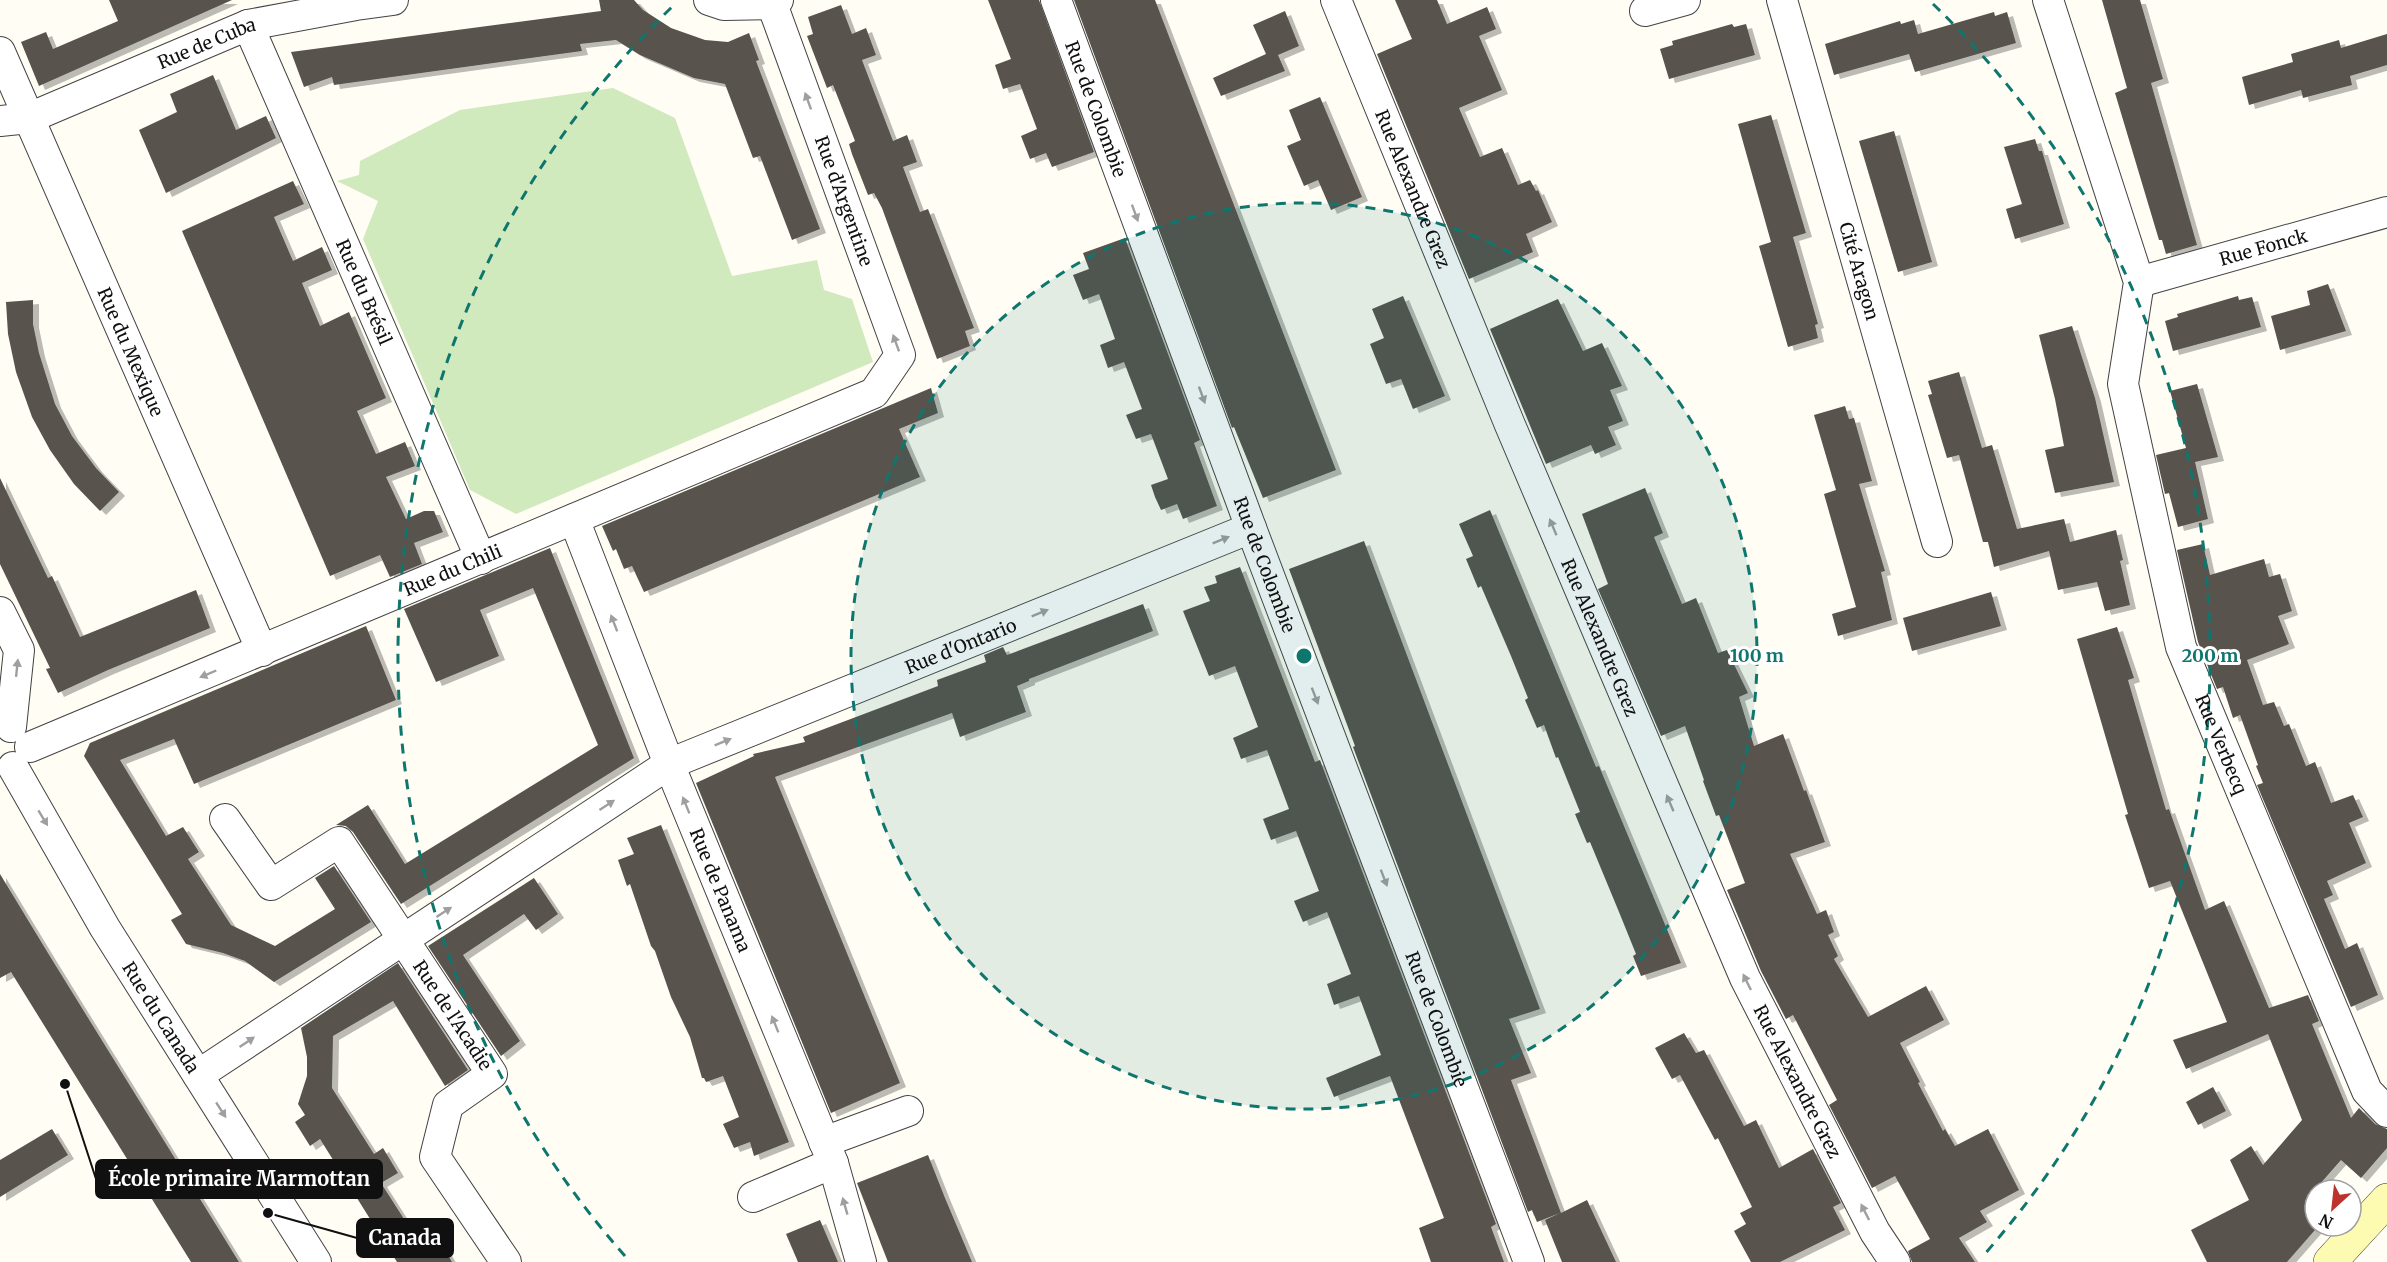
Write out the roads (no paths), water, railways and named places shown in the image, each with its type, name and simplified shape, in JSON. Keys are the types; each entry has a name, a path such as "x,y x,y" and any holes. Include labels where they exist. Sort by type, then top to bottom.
{"main road":[{"path":"2330,1262 2387,1200"}],"street":[{"name":"Rue de Cuba","path":"0,121 29,118 248,25 355,2 393,0"},
{"name":"Rue d'Argentine","path":"709,0 724,5 775,2 900,355 874,393"},
{"name":"Rue de Colombie","path":"1056,0 1251,528 1529,1262"},
{"name":"Rue Alexandre Grez","path":"1336,0 1510,425 1745,978 1875,1232 1894,1262"},
{"path":"1645,11 1685,0"},
{"name":"Cité Aragon","path":"1782,0 1937,542"},
{"path":"2048,0 2139,282"},
{"name":"Rue du Brésil","path":"248,25 481,559"},
{"name":"Rue du Mexique","path":"0,52 262,651"},
{"name":"Rue Fonck","path":"2139,282 2387,212"},
{"name":"Rue Verbecq","path":"2139,282 2123,384 2181,647 2367,1091 2387,1112"},
{"name":"Rue du Chili","path":"11,747 262,651 874,393"},
{"name":"Rue de Panama","path":"574,519 669,764 828,1153 861,1262"},
{"name":"Rue d'Ontario","path":"669,764 1251,528"},
{"path":"0,612 19,650 11,747"},
{"name":"Rue du Canada","path":"11,747 105,928 316,1262"},
{"name":"Rue de l'Acadie","path":"198,1075 669,764"},
{"name":"Rue de l'Acadie","path":"225,819 271,885 339,842 492,1074 448,1105 435,1157 506,1262"},
{"path":"753,1197 828,1153 908,1111"}],"place":[{"name":"École primaire Marmottan","path":"65,1084"},
{"name":"Canada","path":"268,1213"}]}
